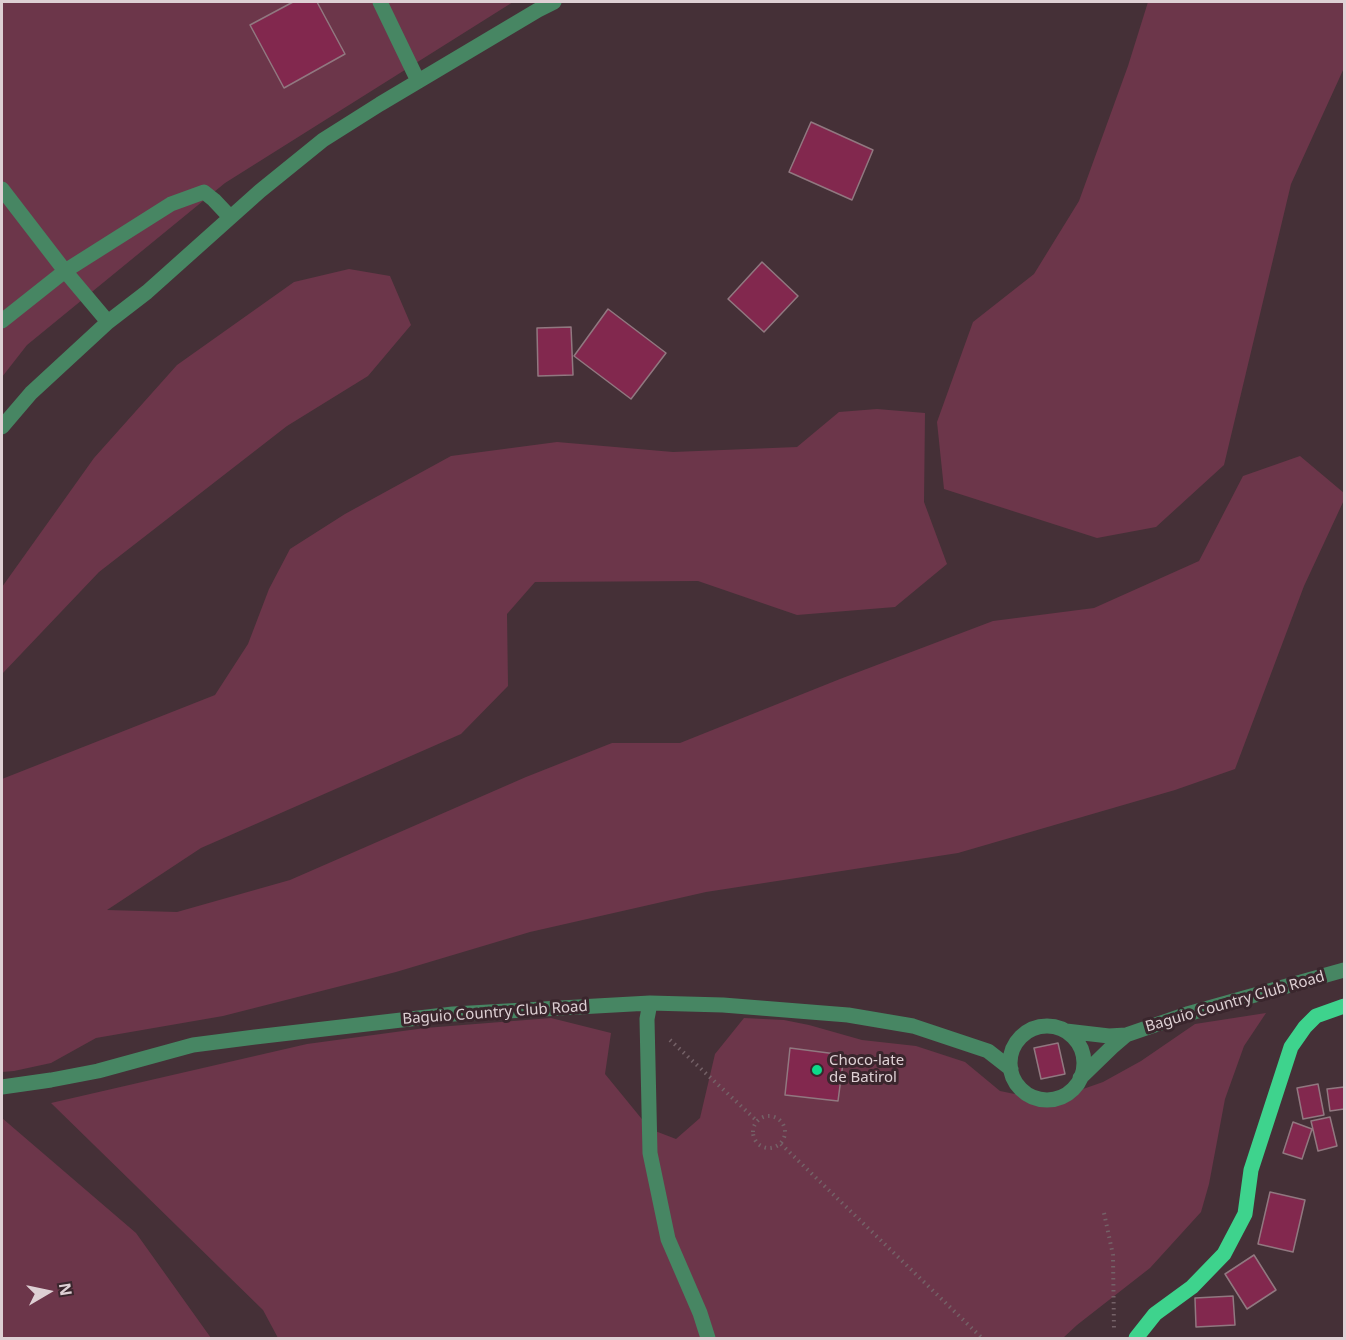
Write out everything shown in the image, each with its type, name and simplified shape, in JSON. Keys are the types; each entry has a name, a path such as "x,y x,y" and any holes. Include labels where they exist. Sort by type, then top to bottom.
{"main road":[{"path":"1136,1338 1155,1314 1192,1287 1224,1254 1245,1214 1251,1170 1291,1047 1316,1016 1344,1006"}],"street":[{"path":"380,2 418,81"},
{"path":"2,427 31,393 108,322 147,292 260,191 323,140 418,81 554,2"},
{"path":"2,189 65,271 108,322"},
{"path":"2,321 65,271 171,204 204,192 230,217"},
{"name":"Baguio Country Club Road","path":"1065,1031 1109,1036 1126,1035 1187,1014 1344,970"},
{"path":"650,1003 647,1019 650,1153 668,1239 700,1313 708,1338"},
{"name":"Baguio Country Club Road","path":"2,1087 98,1071 193,1045 453,1014 650,1003 723,1005 848,1015 913,1026 988,1051 1011,1069"},
{"path":"1039,1027 1053,1027 1065,1031 1076,1041 1082,1053 1083,1066 1077,1084 1067,1094 1055,1099 1042,1100 1029,1095 1019,1087 1012,1075 1010,1062 1013,1047 1021,1036 1039,1027"},
{"name":"Baguio Country Club Road","path":"1080,1078 1126,1035"},
{"name":"Baguio Country Club Road","path":"988,1051 1013,1047"}],"path":[{"path":"647,1019 756,1120"},
{"path":"768,1114 780,1118 786,1130 781,1144 769,1149 759,1145 753,1135 756,1120 768,1114"},
{"path":"781,1144 982,1338"},
{"path":"1104,1213 1113,1255 1114,1338"}],"shaded area":[{"path":"2,2 513,2 225,183 27,345 2,377"},
{"path":"1148,2 1344,2 1344,68 1291,184 1224,465 1156,527 1097,538 944,489 937,422 973,322 1034,274 1079,201 1128,66"},
{"path":"349,269 390,276 411,325 368,376 287,426 99,572 2,674 2,587 94,458 177,365 294,282"},
{"path":"877,409 925,413 924,502 947,564 895,607 797,615 698,581 535,582 507,614 508,686 461,734 201,848 107,910 177,912 290,880 526,777 612,743 680,743 993,621 1094,608 1199,561 1243,476 1300,456 1344,493 1344,500 1304,586 1235,769 1175,790 958,853 706,892 530,932 396,972 223,1016 96,1038 51,1063 2,1072 2,779 215,695 248,644 269,589 290,549 345,514 451,456 557,442 673,452 797,447 839,412"},
{"path":"1266,1013 1244,1046 1225,1099 1209,1184 1201,1212 1150,1268 1063,1338 278,1338 263,1310 51,1103 307,1044 425,1028 551,1018 611,1033 605,1074 650,1129 676,1139 700,1118 715,1054 744,1018 784,1020 862,1040 916,1046 965,1062 1000,1091 1049,1101 1103,1082 1141,1061 1195,1024"},
{"path":"2,1118 136,1233 211,1338 2,1338"}],"building":[{"path":"293,2 317,2 345,54 284,88 250,25"},
{"path":"811,122 873,150 852,200 789,172"},
{"path":"762,262 798,296 764,332 728,299"},
{"path":"608,309 666,353 631,399 574,356"},
{"path":"571,327 573,375 538,376 537,328"},
{"path":"1058,1043 1065,1074 1041,1079 1034,1048"},
{"path":"790,1048 844,1055 838,1101 785,1095"},
{"path":"1318,1084 1324,1115 1303,1119 1297,1088"},
{"path":"1344,1087 1344,1109 1330,1111 1327,1089"},
{"path":"1330,1117 1337,1146 1318,1151 1311,1121"},
{"path":"1293,1122 1312,1129 1302,1159 1283,1153"},
{"path":"1270,1192 1305,1200 1293,1252 1258,1244"},
{"path":"1254,1255 1276,1290 1247,1309 1225,1274"},
{"path":"1233,1296 1235,1325 1196,1327 1195,1298"}],"place":[{"name":"Choco-late de Batirol","path":"817,1070"}]}
